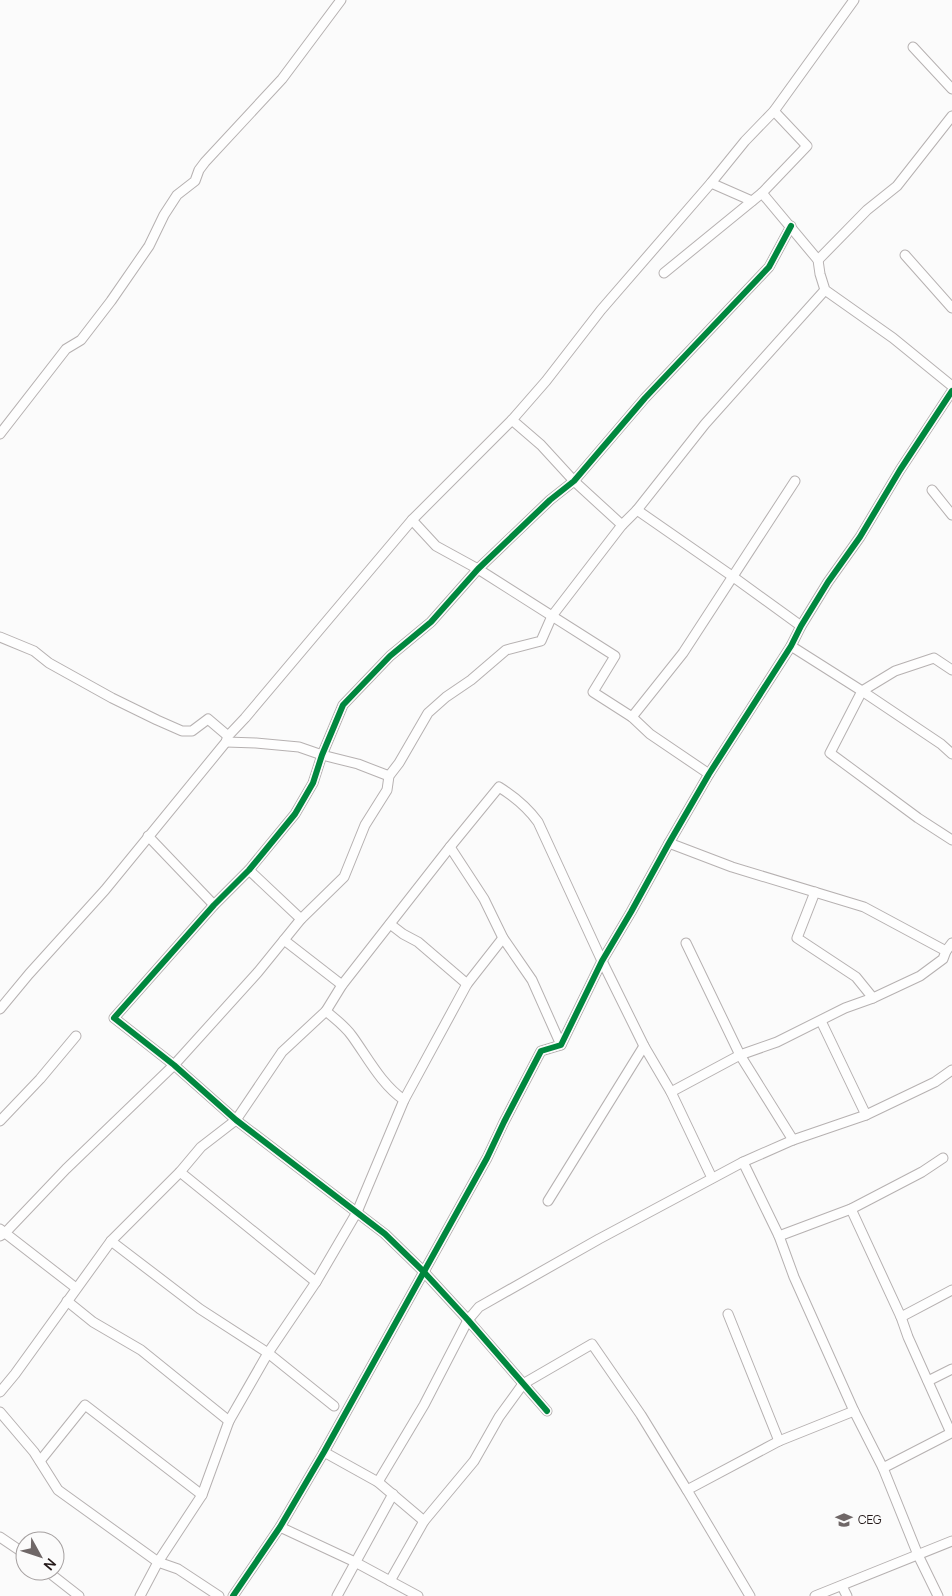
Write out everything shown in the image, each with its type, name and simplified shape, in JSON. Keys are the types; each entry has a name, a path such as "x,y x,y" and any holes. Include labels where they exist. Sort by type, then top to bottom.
{"street":[{"path":"0,434 66,349 81,340 111,301 149,246 164,215 177,195 195,181 199,170 205,162 282,79 341,0"},
{"path":"0,1009 105,890 227,739 412,520 512,420 601,310 745,142 774,111 854,0"},
{"path":"913,47 952,89"},
{"path":"664,273 762,193 807,146 774,111"},
{"path":"818,260 867,210 897,186 952,116"},
{"path":"711,183 752,201"},
{"path":"762,193 818,260 825,290 893,338 952,386"},
{"path":"546,1411 468,1320 423,1271 385,1234 236,1120 174,1065 114,1018 214,906 249,870 295,814 313,783 322,755 343,705 390,656 431,622 478,569 550,500 574,481 645,398 768,267 791,226"},
{"path":"906,255 952,308"},
{"path":"76,1288 2,1233 174,1065 258,972 301,918 344,877 365,825 386,790 389,776 399,763 428,713 506,650 541,641 552,616 622,525 637,510 706,424 825,290"},
{"path":"233,1596 280,1527 324,1452 487,1158 541,1051 561,1045 602,961 709,774 791,646 800,626 860,537 900,470 952,391"},
{"path":"512,420 541,445 574,481 622,525"},
{"path":"632,717 683,653 795,481"},
{"path":"932,490 952,515"},
{"path":"637,510 800,626"},
{"path":"412,520 436,546 478,569 615,656 593,692 632,717 650,734 709,774"},
{"path":"0,636 34,651 49,662 112,698 182,731 192,731 208,719 227,739 300,747 358,764 389,776"},
{"path":"791,646 862,691 941,744 952,754"},
{"path":"952,670 934,658 895,671 862,691 830,753 918,818 952,840"},
{"path":"0,1392 111,1241 180,1172 202,1147 236,1120 282,1052 326,1011 342,985 450,847 499,788 517,798 538,822 602,961 644,1046 671,1092 712,1178"},
{"path":"148,836 214,906"},
{"path":"670,843 732,867 864,907 946,951"},
{"path":"450,847 484,900 503,938 532,980 561,1045"},
{"path":"249,870 301,918"},
{"path":"815,892 796,938 856,977 873,998"},
{"path":"390,924 418,942 467,984"},
{"path":"140,1596 158,1562 202,1495 229,1421 268,1353 316,1282 356,1212 404,1100 467,984 503,938"},
{"path":"284,940 342,985"},
{"path":"686,943 740,1055 793,1140"},
{"path":"671,1092 740,1055 777,1042 845,1008 873,998 920,976 943,959 952,943"},
{"path":"326,1011 351,1035 385,1084 404,1100"},
{"path":"821,1021 866,1115"},
{"path":"0,1122 76,1036"},
{"path":"548,1201 644,1046"},
{"path":"378,1482 424,1405 468,1320 479,1307 743,1162 793,1140 866,1115 935,1082 952,1070"},
{"path":"779,1236 851,1209 922,1172 943,1158"},
{"path":"743,1162 779,1236 794,1277 854,1411 883,1468 918,1555 938,1596"},
{"path":"180,1172 316,1282"},
{"path":"851,1209 901,1317 951,1433 883,1468"},
{"path":"111,1241 200,1309 268,1353 334,1406"},
{"path":"901,1317 952,1290"},
{"path":"67,1301 94,1322 141,1350 229,1421"},
{"path":"728,1314 779,1441"},
{"path":"390,1581 424,1521 474,1461 499,1417 523,1384 592,1344 641,1415 750,1596"},
{"path":"928,1381 952,1369"},
{"path":"40,1460 85,1405 202,1495"},
{"path":"687,1490 779,1441 854,1411"},
{"path":"0,1412 40,1460 58,1490 158,1562 178,1569 219,1596"},
{"path":"324,1452 378,1482 424,1521"},
{"path":"337,1596 393,1494"},
{"path":"280,1527 355,1562 418,1596"},
{"path":"0,1537 15,1547"},
{"path":"815,1596 952,1541"},
{"path":"60,1581 79,1596"},
{"path":"842,1586 847,1596"}],"cycle path":[{"path":"547,1411 468,1320 423,1271 385,1234 236,1120 174,1065 114,1018 214,905 249,870 295,814 313,783 322,755 343,705 390,656 431,622 478,569 550,500 574,481 645,398 769,267 791,226"},
{"path":"233,1596 280,1527 324,1452 487,1158 541,1051 561,1045 602,961 709,774 791,646 828,582 860,537 900,470 952,391"}],"place":[{"name":"CEG","path":"844,1520"}]}
